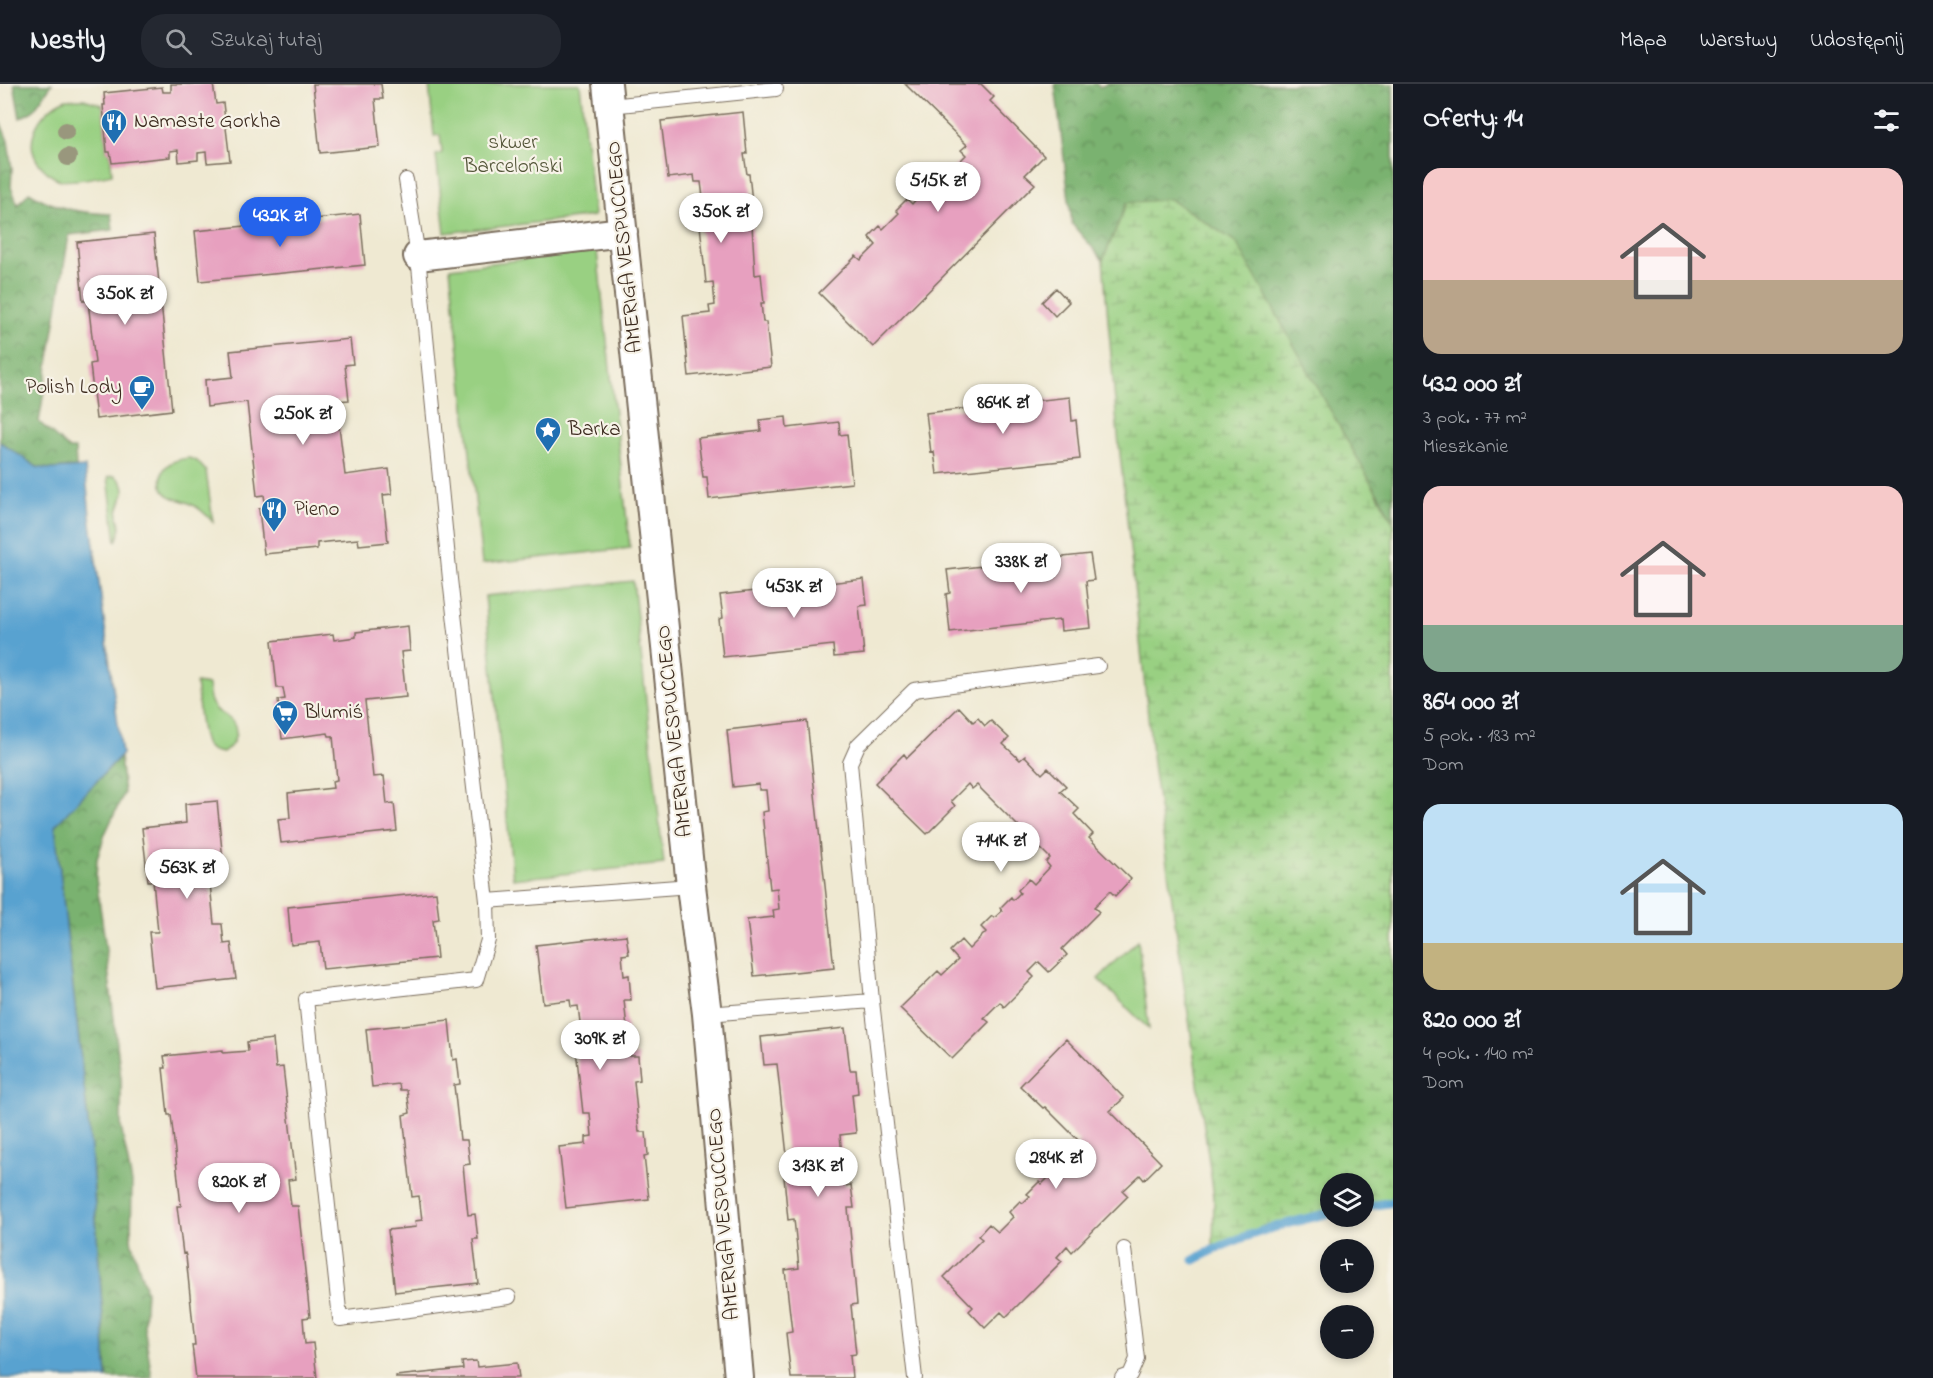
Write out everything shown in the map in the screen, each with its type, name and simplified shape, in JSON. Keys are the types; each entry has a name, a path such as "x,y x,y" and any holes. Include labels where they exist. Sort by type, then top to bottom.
{"street":[{"name":"AMERIGA VESPUCCIEGO","path":"609,95 691,886 707,1014 739,1378"},
{"path":"418,256 623,232"}],"lane":[{"path":"609,95 776,89"},
{"path":"406,180 418,256 450,579 487,901 488,940 476,980 306,999 340,1319 509,1297"},
{"path":"915,1378 872,1001 850,763 858,745 914,690 1098,666"},
{"path":"487,901 691,886"},
{"path":"707,1014 872,1001"},
{"path":"1122,1378 1130,1375 1137,1359 1124,1249"}],"green space":[{"path":"14,84 52,84 33,111 20,118"},
{"name":"skwer Barceloński","path":"429,84 580,84 594,216 445,233 436,155 442,153 440,135 434,136"},
{"path":"1055,84 1096,84 1100,87 1107,84 1393,84 1393,522 1379,495 1127,203 1103,260 1072,224"},
{"path":"66,99 84,99 103,105 107,151 110,152 112,174 80,180 61,180 50,175 37,161 32,140 35,130 47,112"},
{"path":"0,121 8,141 12,169 11,187 18,205 29,192 68,209 111,214 113,230 69,235 39,422 69,449 75,449 76,467 50,469 37,467 0,442"},
{"path":"1170,199 1236,242 1393,522 1393,1202 1374,1205 1374,1173 1320,1173 1320,1215 1280,1225 1213,1249 1214,1197 1154,772 1117,426 1103,260 1127,203"},
{"path":"597,251 630,548 482,564 450,268"},
{"path":"189,458 197,461 206,471 213,522 196,507 172,497 163,490 162,476 166,466"},
{"path":"115,476 123,484 124,489 118,512 120,529 116,542 108,477"},
{"path":"633,581 664,864 513,879 485,596"},
{"path":"196,683 208,685 213,706 235,726 234,740 223,753 211,750 204,741"},
{"path":"120,757 124,793 105,834 97,859 96,879 121,1079 121,1127 132,1183 131,1240 146,1291 144,1325 152,1378 107,1378 91,1149 55,825"},
{"path":"1138,940 1149,1029 1098,979"}],"water":[{"path":"0,442 37,467 50,469 85,467 122,754 55,826 91,1149 107,1378 0,1378"}],"building":[{"path":"171,84 213,84 216,104 223,103 230,161 207,163 206,152 198,153 198,160 179,162 178,150 170,151 170,157 112,163 110,152 107,152 104,93 162,87 163,92 171,92"},
{"path":"313,84 381,84 383,99 375,99 380,147 320,153"},
{"path":"905,84 981,84 994,97 990,101 1044,156 1025,175 1035,184 873,347 819,293 856,256 861,260 876,245 869,237 880,226 883,229 899,213 896,210 907,199 912,204 918,197 916,196 928,184 930,186 937,179 934,177 945,166 950,171 966,155 961,150 967,145"},
{"path":"743,112 747,154 744,154 752,202 747,203 750,226 752,225 755,275 761,274 763,322 766,322 771,367 689,376 683,316 710,313 709,306 715,305 713,282 706,283 698,206 704,205 701,182 695,182 694,175 668,178 661,121"},
{"path":"360,214 365,265 200,281 195,231 287,224 287,219 312,216 314,219"},
{"path":"154,234 172,410 96,419 90,364 95,363 88,301 83,301 77,242"},
{"path":"1056,288 1069,302 1055,316 1042,302"},
{"path":"350,339 353,364 345,365 349,400 336,401 345,475 389,469 392,494 383,495 388,542 359,545 358,539 317,543 317,549 264,554 259,509 266,508 264,495 257,496 247,402 207,407 205,380 233,377 230,351"},
{"path":"1014,393 1015,403 1070,397 1072,421 1076,420 1080,459 937,474 934,452 931,453 926,413 989,406 988,395"},
{"path":"786,417 787,428 839,422 840,435 847,434 852,483 709,499 707,477 703,477 698,438 761,431 760,420"},
{"path":"1090,554 1094,580 1086,581 1091,628 1061,631 1060,620 950,632 946,594 950,593 947,570"},
{"path":"864,579 867,605 859,606 864,654 834,657 833,645 723,657 719,619 723,618 720,595"},
{"path":"408,626 410,651 401,652 406,697 365,701 373,777 384,776 387,804 394,803 397,831 281,843 278,819 290,818 288,793 333,788 332,781 337,780 333,736 329,736 328,733 282,739 278,700 285,699 283,688 277,688 272,641 333,634 334,640 356,637 356,632"},
{"path":"959,707 973,722 978,718 985,726 991,721 1009,738 1003,744 1020,760 1025,756 1042,774 1048,768 1066,786 1060,791 1079,809 1074,814 1093,834 1089,838 1131,879 1115,896 1110,891 1094,907 1099,912 1062,949 1067,955 1049,972 1039,962 1029,972 1034,977 1004,1007 1000,1002 984,1018 989,1022 952,1059 900,1008 938,971 942,975 958,960 950,951 961,940 969,949 986,932 981,927 992,916 994,918 1002,911 1000,908 1011,897 1013,900 1020,893 1018,890 1029,879 1034,884 1050,867 1046,862 1050,858 977,785 972,789 968,784 951,801 955,806 927,834 875,783 904,754 907,758"},
{"path":"807,721 834,968 754,976 747,920 774,917 773,910 779,909 777,888 770,889 762,812 768,811 766,790 759,790 759,784 733,787 727,730"},
{"path":"217,801 223,860 212,861 215,883 210,883 214,924 222,924 224,944 231,943 236,979 155,988 149,932 158,932 153,881 148,881 142,828 186,823 185,804"},
{"path":"436,892 439,919 433,920 437,958 323,969 320,942 291,945 288,907"},
{"path":"626,935 629,954 622,955 624,976 629,975 631,1000 624,1000 630,1056 638,1056 640,1080 634,1081 639,1132 646,1132 648,1155 644,1156 649,1199 566,1208 559,1147 586,1144 586,1137 592,1136 590,1113 583,1113 574,1031 581,1030 578,1006 571,1007 570,1000 543,1003 536,945"},
{"path":"449,1020 453,1060 457,1059 460,1084 454,1085 460,1140 467,1140 470,1164 463,1165 468,1215 475,1214 478,1239 473,1239 478,1283 395,1292 388,1230 416,1227 415,1221 422,1220 419,1196 412,1197 403,1115 410,1113 407,1090 400,1090 399,1084 372,1087 366,1029"},
{"path":"845,1028 850,1070 856,1070 858,1093 852,1094 856,1133 840,1135 845,1186 851,1185 854,1208 848,1208 857,1304 851,1305 856,1354 850,1355 852,1378 791,1378 786,1333 792,1332 785,1270 799,1268 794,1219 788,1220 783,1166 788,1165 777,1064 764,1065 761,1037"},
{"path":"273,1039 276,1068 283,1067 296,1179 288,1180 291,1206 298,1206 310,1317 303,1318 305,1344 313,1343 317,1378 196,1378 192,1345 195,1345 186,1256 185,1253 183,1254 177,1206 181,1206 171,1115 168,1115 163,1068 166,1068 164,1056 223,1050 223,1053 248,1051 247,1042"},
{"path":"1066,1039 1124,1098 1110,1111 1161,1163 1144,1180 1140,1175 1123,1191 1128,1196 1072,1252 1067,1246 1057,1257 1062,1261 1006,1317 1001,1312 985,1328 969,1311 973,1307 944,1277 982,1239 978,1236 989,1224 998,1232 1013,1217 1009,1212 1020,1201 1023,1203 1030,1196 1027,1194 1039,1182 1042,1184 1058,1164 1063,1168 1080,1152 1075,1147 1080,1142 1020,1086"},
{"path":"476,1361 477,1367 517,1363 519,1378 396,1378 396,1376 463,1369 462,1362"}],"waterway":[{"path":"1374,1205 1393,1202"},
{"path":"1194,1260 1243,1237 1320,1216"}],"place":[{"name":"Namaste Gorkha","path":"114,145"},
{"name":"Polish Lody","path":"142,411"},
{"name":"Barka","path":"548,453"},
{"name":"Pieno","path":"274,533"},
{"name":"Blumiś","path":"285,736"}]}
